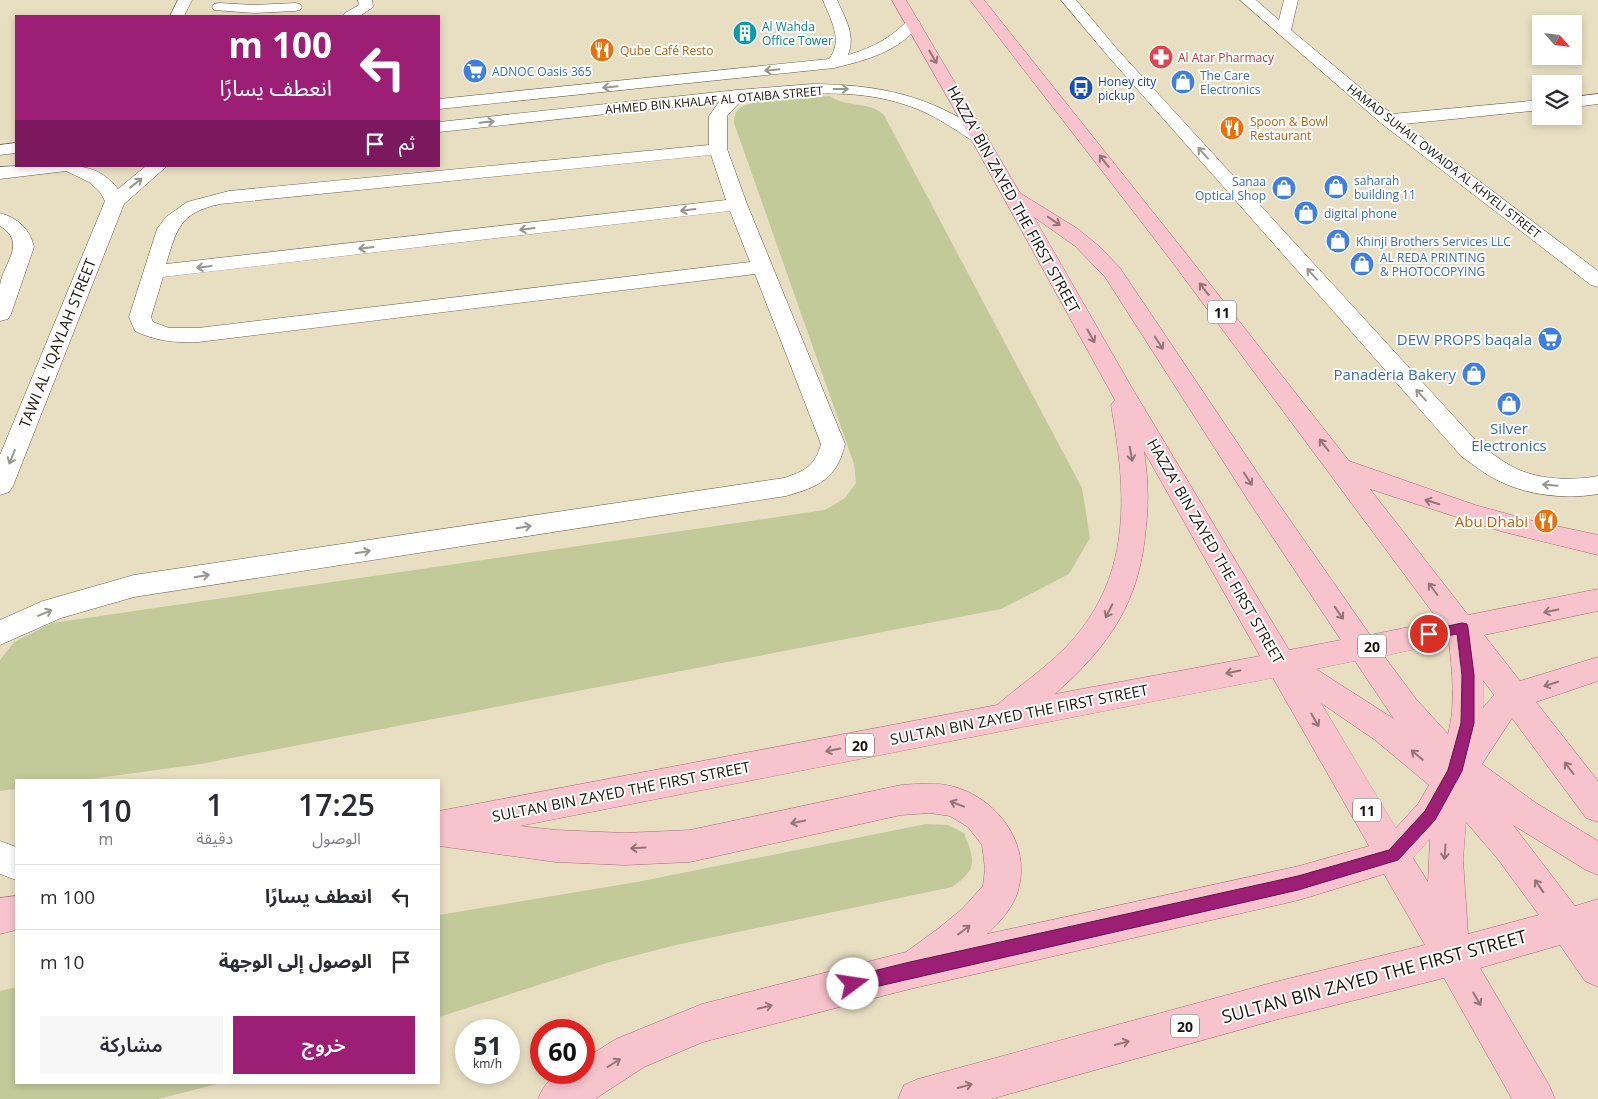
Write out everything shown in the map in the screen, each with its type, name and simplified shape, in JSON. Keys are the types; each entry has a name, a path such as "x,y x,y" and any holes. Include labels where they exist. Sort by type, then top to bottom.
{"main road":[{"name":"HAZZA' BIN ZAYED THE FIRST STREET","path":"900,0 1120,388 1535,1099"},
{"name":"11","path":"977,0 1177,254 1598,807"},
{"path":"1012,196 1047,216 1076,236 1105,262 1294,549 1385,683 1456,775 1487,821 1524,864 1582,922 1598,968"},
{"path":"1003,718 1053,680 1079,653 1105,619 1122,585 1130,553 1135,496 1134,469 1120,388"},
{"path":"1341,468 1388,486 1490,520 1598,545"},
{"name":"SULTAN BIN ZAYED THE FIRST STREET","path":"440,826 1363,648 1598,600"},
{"path":"1452,957 1446,908 1444,864 1447,824 1467,723 1468,675 1462,628"},
{"path":"1281,663 1364,715 1406,746 1456,775 1496,795 1547,830 1598,859"},
{"path":"558,1099 630,1054 702,1023 910,970 1298,883 1393,855 1430,815 1477,741 1494,717 1514,696 1598,669"},
{"path":"440,831 556,846 625,849 690,846 901,800 929,798 957,803 982,817 999,840 1004,867 999,893 979,919 910,970"},
{"path":"0,916 15,913"},
{"name":"SULTAN BIN ZAYED THE FIRST STREET","path":"918,1099 1275,1001 1582,922"}],"street":[{"path":"178,15 185,0"},
{"path":"352,15 362,11 366,6 365,0"},
{"path":"830,0 845,40 845,48 841,56 834,63"},
{"path":"1068,0 1112,52 1471,451 1510,476 1542,484 1585,487 1598,485"},
{"name":"HAMAD SUHAIL OWAIDA AL KHYELI STREET","path":"1247,0 1388,120 1598,282"},
{"path":"1284,30 1291,0"},
{"path":"218,8 298,9"},
{"path":"274,15 298,9"},
{"name":"AHMED BIN KHALAF AL OTAIBA STREET","path":"440,104 834,63 863,56 887,46 904,35 913,23"},
{"name":"AHMED BIN KHALAF AL OTAIBA STREET","path":"440,127 737,95 809,89 849,89 889,95 924,105 953,120 979,137"},
{"path":"0,632 53,610 134,586 786,487 806,481 822,471 831,458 833,444 737,204 718,149 718,116 722,109 737,95"},
{"path":"1582,101 1598,99"},
{"path":"1388,120 1532,106"},
{"path":"0,150 15,148"},
{"path":"718,149 214,200 195,204 173,218 167,229 140,317 143,326 156,333 174,336 762,267"},
{"path":"0,173 57,167"},
{"path":"70,167 94,176 104,183 111,191 115,201"},
{"name":"TAWI AL 'IQAYLAH STREET","path":"0,486 115,201 137,181 157,167"},
{"path":"154,272 737,204"},
{"path":"0,219 16,228 22,237 24,248 7,274 1,311"},
{"path":"0,857 15,864"}],"green space":[{"path":"830,96 843,102 872,108 884,115 1082,488 1090,538 1069,574 1001,609 201,764 90,779 15,779 15,789 0,791 0,660 14,642 52,623 825,510 845,498 856,483 854,464 734,123 734,118 740,108 756,102"},
{"path":"926,824 948,825 964,833 972,858 972,864 966,875 952,887 676,945 610,962 440,1017 440,915 637,882"},
{"path":"15,987 15,1084 217,1084 158,1099 0,1099 0,991"}],"place":[{"name":"Al Wahda Office Tower","path":"745,33"},
{"name":"Qube Café Resto","path":"602,50"},
{"name":"Al Atar Pharmacy","path":"1161,57"},
{"name":"ADNOC Oasis 365","path":"475,71"},
{"name":"The Care Electronics","path":"1183,82"},
{"name":"Honey city pickup","path":"1081,88"},
{"name":"Spoon & Bowl Restaurant","path":"1232,128"},
{"name":"saharah building 11","path":"1336,187"},
{"name":"Sanaa Optical Shop","path":"1284,188"},
{"name":"digital phone","path":"1306,213"},
{"name":"Khinji Brothers Services LLC","path":"1338,241"},
{"name":"AL REDA PRINTING & PHOTOCOPYING","path":"1362,264"},
{"name":"DEW PROPS baqala","path":"1550,339"},
{"name":"Panaderia Bakery","path":"1474,374"},
{"name":"Silver Electronics","path":"1509,404"},
{"name":"Abu Dhabi","path":"1546,521"}],"route":[{"path":"853,984 1298,883 1393,855 1430,815 1449,782 1455,771 1467,723 1468,675 1462,628 1429,634"}]}
